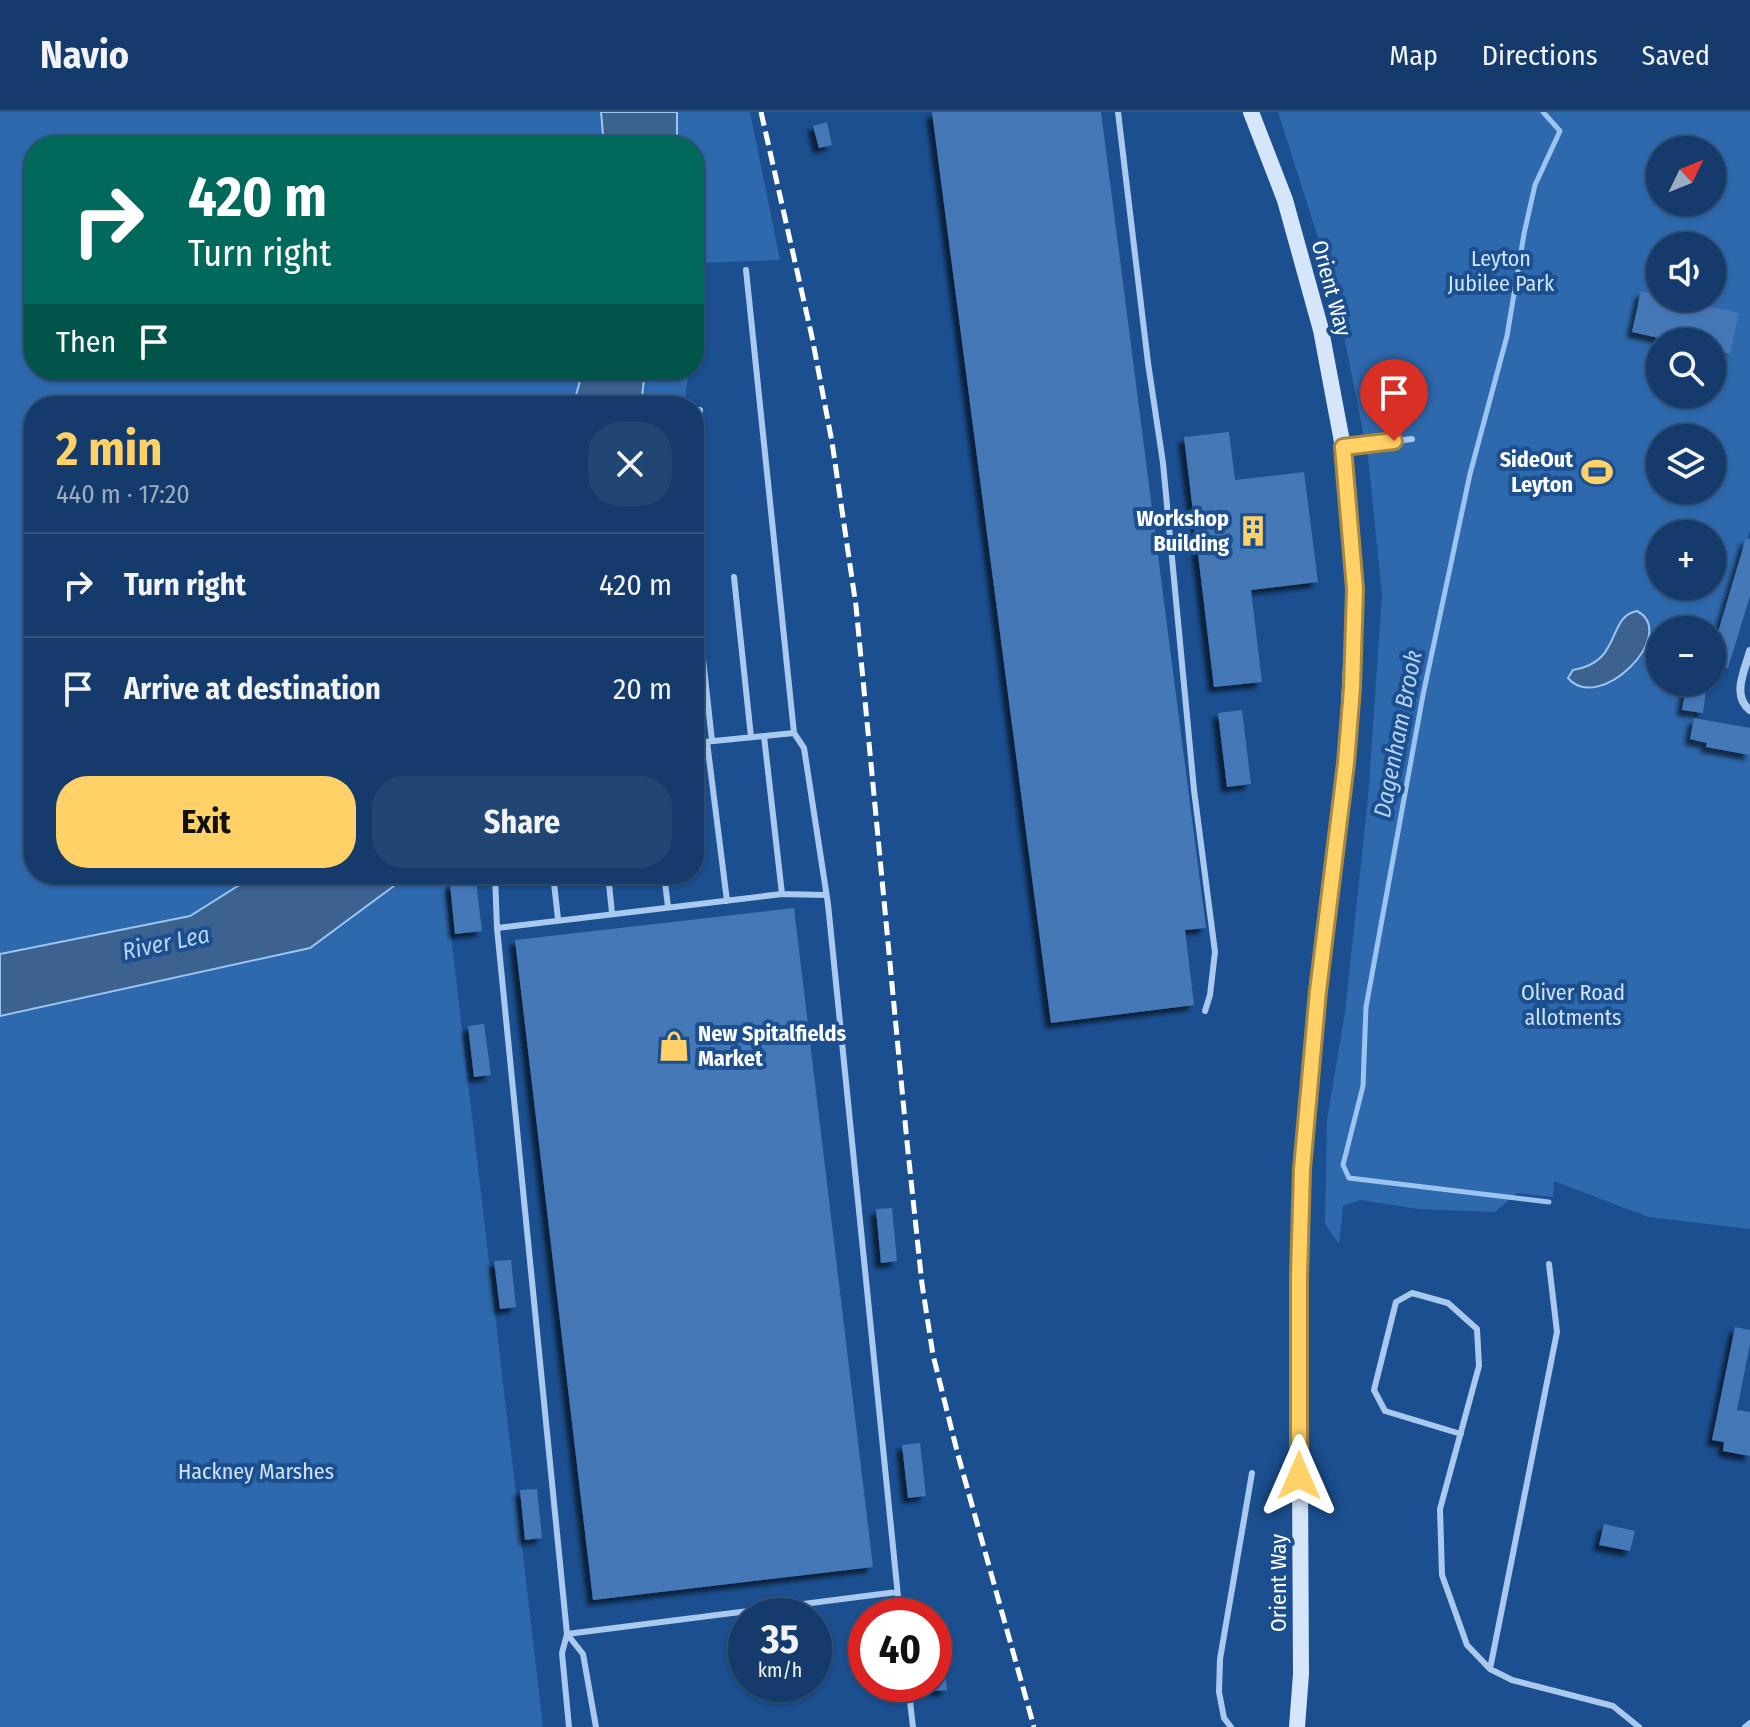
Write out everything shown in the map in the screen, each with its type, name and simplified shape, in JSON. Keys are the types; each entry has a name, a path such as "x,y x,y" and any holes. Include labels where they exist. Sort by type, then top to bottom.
{"street":[{"name":"Orient Way","path":"1251,112 1285,200 1314,299 1343,447 1353,563 1354,634 1346,763 1318,991 1302,1169 1299,1277 1301,1674 1297,1727"},
{"path":"1750,651 1739,692 1743,704 1750,710"}],"lane":[{"path":"1118,112 1163,463 1194,790 1215,952 1214,974 1205,1011"},
{"path":"746,270 794,733 804,748 828,904 898,1598"},
{"path":"1343,447 1412,439"},
{"path":"734,577 751,737"},
{"path":"704,679 727,901"},
{"path":"704,742 794,733"},
{"path":"764,736 782,894"},
{"path":"495,884 497,928 567,1634 562,1653 569,1727"},
{"path":"554,884 558,919"},
{"path":"609,884 612,913"},
{"path":"665,884 668,907"},
{"path":"497,928 782,894 825,895"},
{"path":"1490,1669 1557,1332 1549,1264"},
{"path":"1461,1434 1385,1411 1374,1390 1396,1302 1412,1293 1448,1303 1477,1329 1479,1366 1461,1434 1440,1509 1442,1575 1467,1645 1490,1669 1512,1680 1613,1706 1639,1727"},
{"path":"1231,1727 1224,1718 1219,1692 1220,1659 1252,1473"},
{"path":"567,1634 897,1592"},
{"path":"567,1634 583,1654 596,1727"},
{"path":"910,1702 913,1727"},
{"path":"1745,1727 1750,1723"}],"green space":[{"name":"Hackney Marshes","path":"0,112 601,112 603,136 24,136 24,380 580,380 576,396 24,396 24,884 445,884 543,1727 0,1727"},
{"path":"677,112 750,112 780,260 704,263 704,136 677,136"},
{"path":"1278,112 1750,112 1750,529 1738,563 1750,567 1726,618 1646,616 1646,696 1685,696 1683,710 1695,712 1690,739 1707,743 1706,747 1750,755 1750,1229 1648,1217 1554,1181 1553,1197 1517,1193 1495,1212 1419,1209 1361,1200 1343,1206 1339,1244 1325,1224 1327,1120 1345,1012 1368,798 1382,595 1368,457 1335,291"},
{"path":"644,380 688,380 685,396 642,396"}],"water":[{"path":"601,112 677,112 677,136 603,136"},
{"path":"580,380 644,380 642,396 576,396"},
{"path":"1637,611 1646,620 1646,643 1630,667 1615,679 1598,686 1582,687 1568,678 1573,670 1600,658 1627,615"},
{"name":"River Lea","path":"241,884 396,884 310,948 0,1016 0,954 190,916"}],"building":[{"path":"932,112 1101,112 1206,928 1185,930 1194,1005 1051,1023"},
{"path":"827,122 832,145 819,148 813,126"},
{"path":"1641,291 1646,292 1646,312 1726,310 1739,313 1730,354 1726,353 1726,328 1646,328 1646,335 1632,332"},
{"name":"Workshop Building","path":"1229,432 1235,480 1304,472 1318,582 1251,590 1262,682 1214,687 1184,437"},
{"path":"1746,538 1750,539 1750,596 1728,668 1726,616 1723,616"},
{"path":"1685,696 1705,696 1703,713 1682,710"},
{"path":"1242,710 1251,784 1227,787 1218,713"},
{"path":"1694,718 1750,728 1750,755 1706,747 1707,743 1690,739"},
{"path":"450,884 476,884 482,931 455,934"},
{"path":"794,908 873,1567 593,1600 515,940"},
{"path":"484,1024 491,1075 474,1077 468,1026"},
{"path":"892,1208 897,1261 881,1263 876,1209"},
{"path":"511,1260 516,1307 500,1309 494,1261"},
{"path":"1735,1327 1750,1330 1737,1410 1750,1412 1750,1456 1723,1451 1724,1442 1712,1440"},
{"path":"920,1443 926,1496 908,1498 902,1445"},
{"path":"537,1489 542,1538 525,1540 520,1490"},
{"path":"1604,1524 1635,1531 1630,1551 1599,1545"}],"waterway":[{"name":"Dagenham Brook","path":"1543,112 1560,131 1535,185 1507,336 1470,474 1423,695 1366,1007 1363,1086 1343,1165 1349,1178 1549,1202"}],"railway":[{"path":"761,112 812,337 832,442 856,606 907,1142 933,1355 1034,1727"}],"place":[{"name":"SideOut Leyton","path":"1597,472"},
{"name":"Workshop Building","path":"1253,531"},
{"name":"New Spitalfields Market","path":"674,1046"}],"route":[{"path":"1299,1476 1302,1169 1318,991 1346,763 1352,688 1355,589 1343,447 1394,441"}],"park label":[{"name":"Leyton Jubilee Park","path":"1501,270"},
{"name":"Oliver Road allotments","path":"1573,1004"}]}
